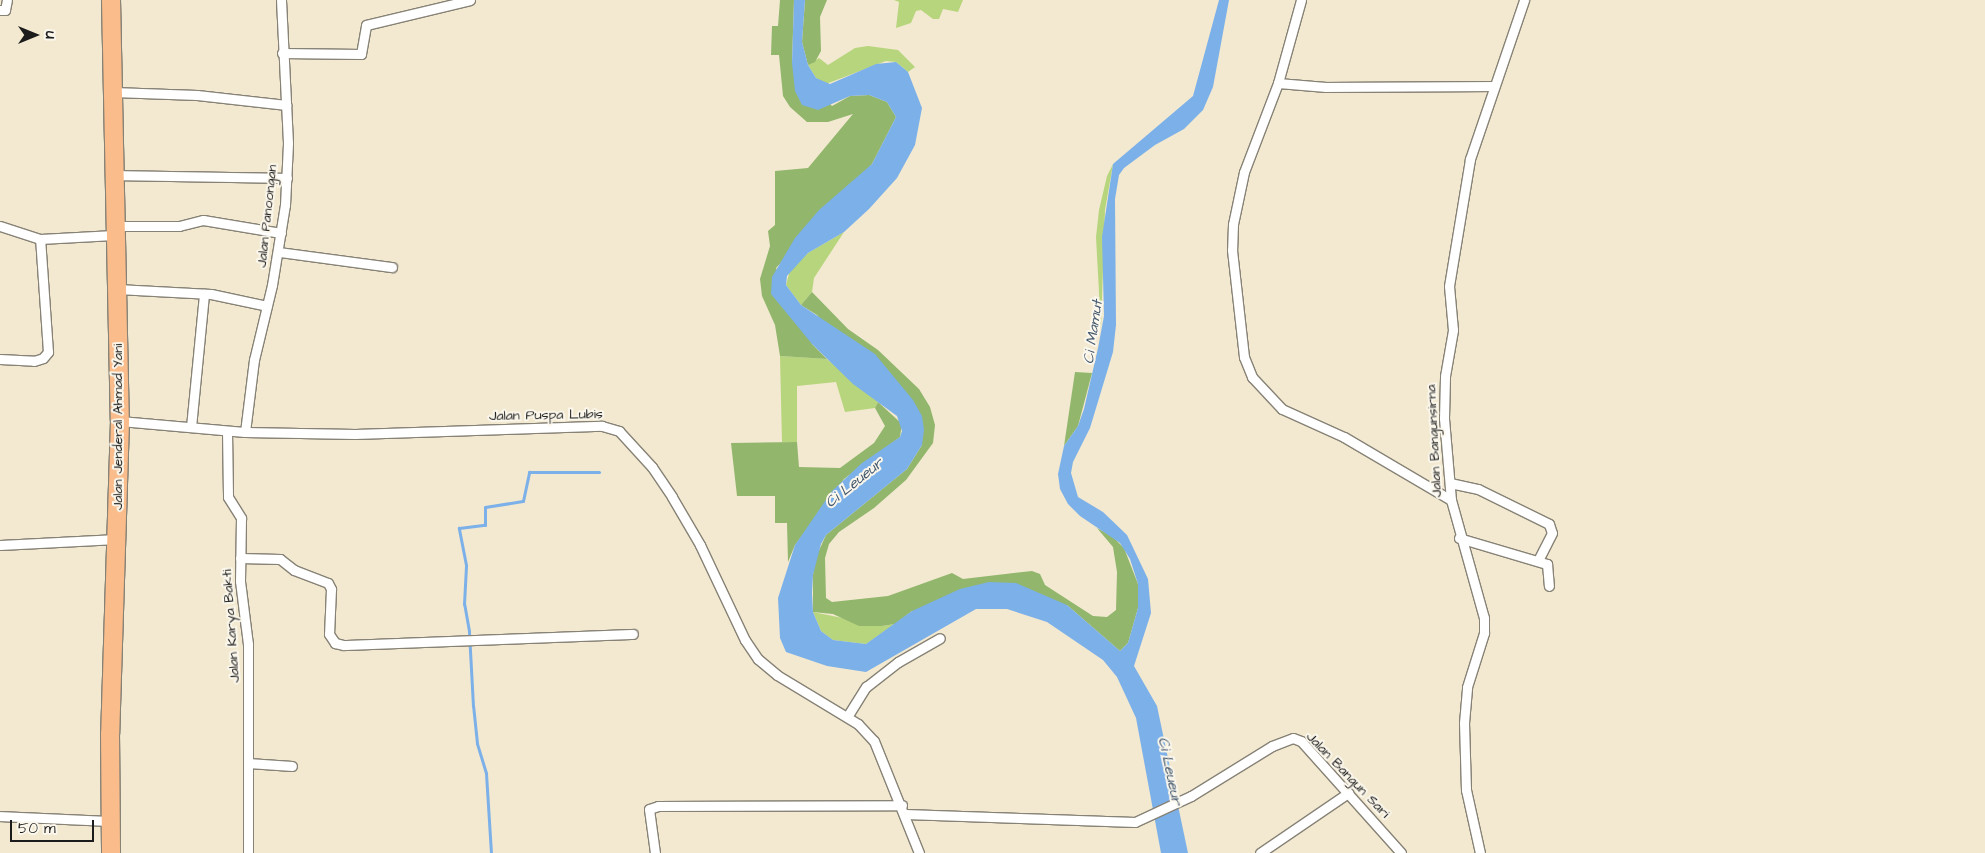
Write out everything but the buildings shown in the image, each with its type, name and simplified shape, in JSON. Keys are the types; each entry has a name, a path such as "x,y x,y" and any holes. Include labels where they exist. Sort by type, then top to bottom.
{"highway":[{"name":"Jalan Jenderal Ahmad Yani","path":"111,0 114,230 120,421 110,821 112,853"}],"street":[{"path":"0,10 5,10 7,0"},
{"name":"Jalan Panoongan","path":"245,432 254,360 279,252 287,178 281,0"},
{"path":"282,54 360,54 366,25 470,0"},
{"path":"1302,0 1278,83 1244,172 1233,224 1232,250 1247,367 1259,386 1282,409 1344,437 1451,500"},
{"name":"Jalan Bangunsirna","path":"1480,853 1466,790 1464,723 1467,687 1484,633 1484,618 1459,538 1451,500 1444,418 1445,376 1453,330 1449,286 1470,159 1493,86 1524,0"},
{"path":"1278,83 1326,87 1493,86"},
{"path":"113,92 197,95 286,105"},
{"path":"114,174 287,178"},
{"path":"0,226 40,239 114,230 179,226 203,220 281,233"},
{"path":"0,359 34,361 45,357 48,352 40,239"},
{"path":"279,252 392,267"},
{"path":"117,290 204,294 267,306"},
{"path":"191,427 204,294"},
{"name":"Jalan Puspa Lubis","path":"120,421 245,432 382,433 602,426 619,431 652,467 672,497 700,545 745,640 758,659 766,668 847,717 874,741 904,809 920,853"},
{"name":"Jalan Karya Bakti","path":"227,431 228,497 242,518 240,558 241,602 248,644 248,853"},
{"path":"1450,483 1478,489 1549,524 1552,533 1538,561"},
{"path":"0,545 117,538"},
{"path":"1459,538 1549,565 1549,586"},
{"path":"240,558 280,559 294,570 328,583 331,590 329,634 335,643 344,645 633,634"},
{"path":"847,717 866,687 898,662 940,638"},
{"name":"Jalan Bangun Sari","path":"904,809 1113,822 1144,819 1191,796 1272,746 1293,738 1301,741 1401,853"},
{"path":"248,763 292,766"},
{"path":"1260,853 1348,793"},
{"path":"655,853 649,812 658,806 904,809"},
{"path":"0,816 110,821"}],"green space":[{"path":"780,0 794,0 792,63 832,106 850,96 869,95 887,102 896,117 872,164 776,268 812,344 827,359 780,356 775,325 762,296 760,279 770,246 768,231 775,225 775,171 808,168 853,114 828,122 807,122 790,107 783,96 779,55 771,55 772,26 778,26"},
{"path":"805,0 827,0 820,17 821,51 815,62 808,65 802,42"},
{"path":"894,0 963,0 958,12 943,9 939,19 933,19 921,10 916,11 911,23 896,28 899,2"},
{"path":"868,46 898,50 915,67 908,72 896,62 886,61 826,84 816,78 808,65 819,58 828,65 855,48"},
{"path":"1113,164 1105,210 1101,329 1096,237 1099,210 1107,176"},
{"path":"844,232 814,278 812,292 801,305 786,285 790,270 808,253"},
{"path":"812,292 848,329 878,350 919,389 930,407 935,425 933,443 906,480 874,508 839,532 829,544 825,558 826,598 832,602 888,596 952,573 963,579 1032,571 1040,574 1045,585 1093,616 1107,617 1116,610 1117,572 1113,547 1097,528 1113,537 1124,548 1138,584 1138,608 1128,643 1120,651 1067,605 912,611 895,624 882,626 859,626 833,614 813,612 813,575 816,557 826,535 907,469 922,445 817,315 801,305"},
{"path":"780,356 827,359 878,402 875,408 845,412 836,382 797,386 797,442 782,442"},
{"path":"1075,372 1092,373 1078,426 1064,446"},
{"path":"878,402 902,424 900,437 844,479 795,545 788,562 787,523 775,523 775,496 737,496 731,443 797,442 799,467 840,468 874,443 885,426 875,408"},
{"path":"813,612 882,626 895,624 866,644 833,640 821,631"}],"water":[{"name":"Ci Leueur","path":"794,0 805,0 802,42 808,65 816,78 830,84 876,64 896,62 908,72 922,108 915,145 897,178 869,209 844,232 808,253 787,276 786,285 801,305 875,354 913,400 922,416 924,430 922,445 907,469 826,535 821,544 813,575 812,593 813,612 821,631 833,640 866,644 912,611 960,589 989,582 1016,583 1067,605 1120,651 1128,643 1138,608 1138,584 1130,559 1120,543 1080,516 1068,504 1060,489 1058,474 1064,446 1078,426 1084,409 1104,316 1102,237 1113,164 1193,96 1219,0 1229,0 1213,87 1203,110 1184,129 1155,145 1124,168 1119,175 1115,199 1116,325 1113,352 1090,428 1073,462 1071,473 1078,497 1103,512 1127,535 1148,579 1151,613 1134,666 1157,706 1188,853 1161,853 1136,718 1117,677 1103,660 1047,622 1007,609 976,609 866,672 827,666 786,652 780,638 778,598 795,545 832,491 862,463 900,437 902,431 897,416 853,384 812,344 771,294 772,277 795,238 819,210 872,164 896,117 887,102 869,95 850,96 818,110 802,105 795,91 792,63"}],"waterway":[{"path":"491,853 486,773 477,743 473,706 469,631 464,604 466,565 459,528 485,525 485,507 523,501 529,472 599,472"}],"water label":[{"name":"Ci Mamut","path":"1093,332"}]}
